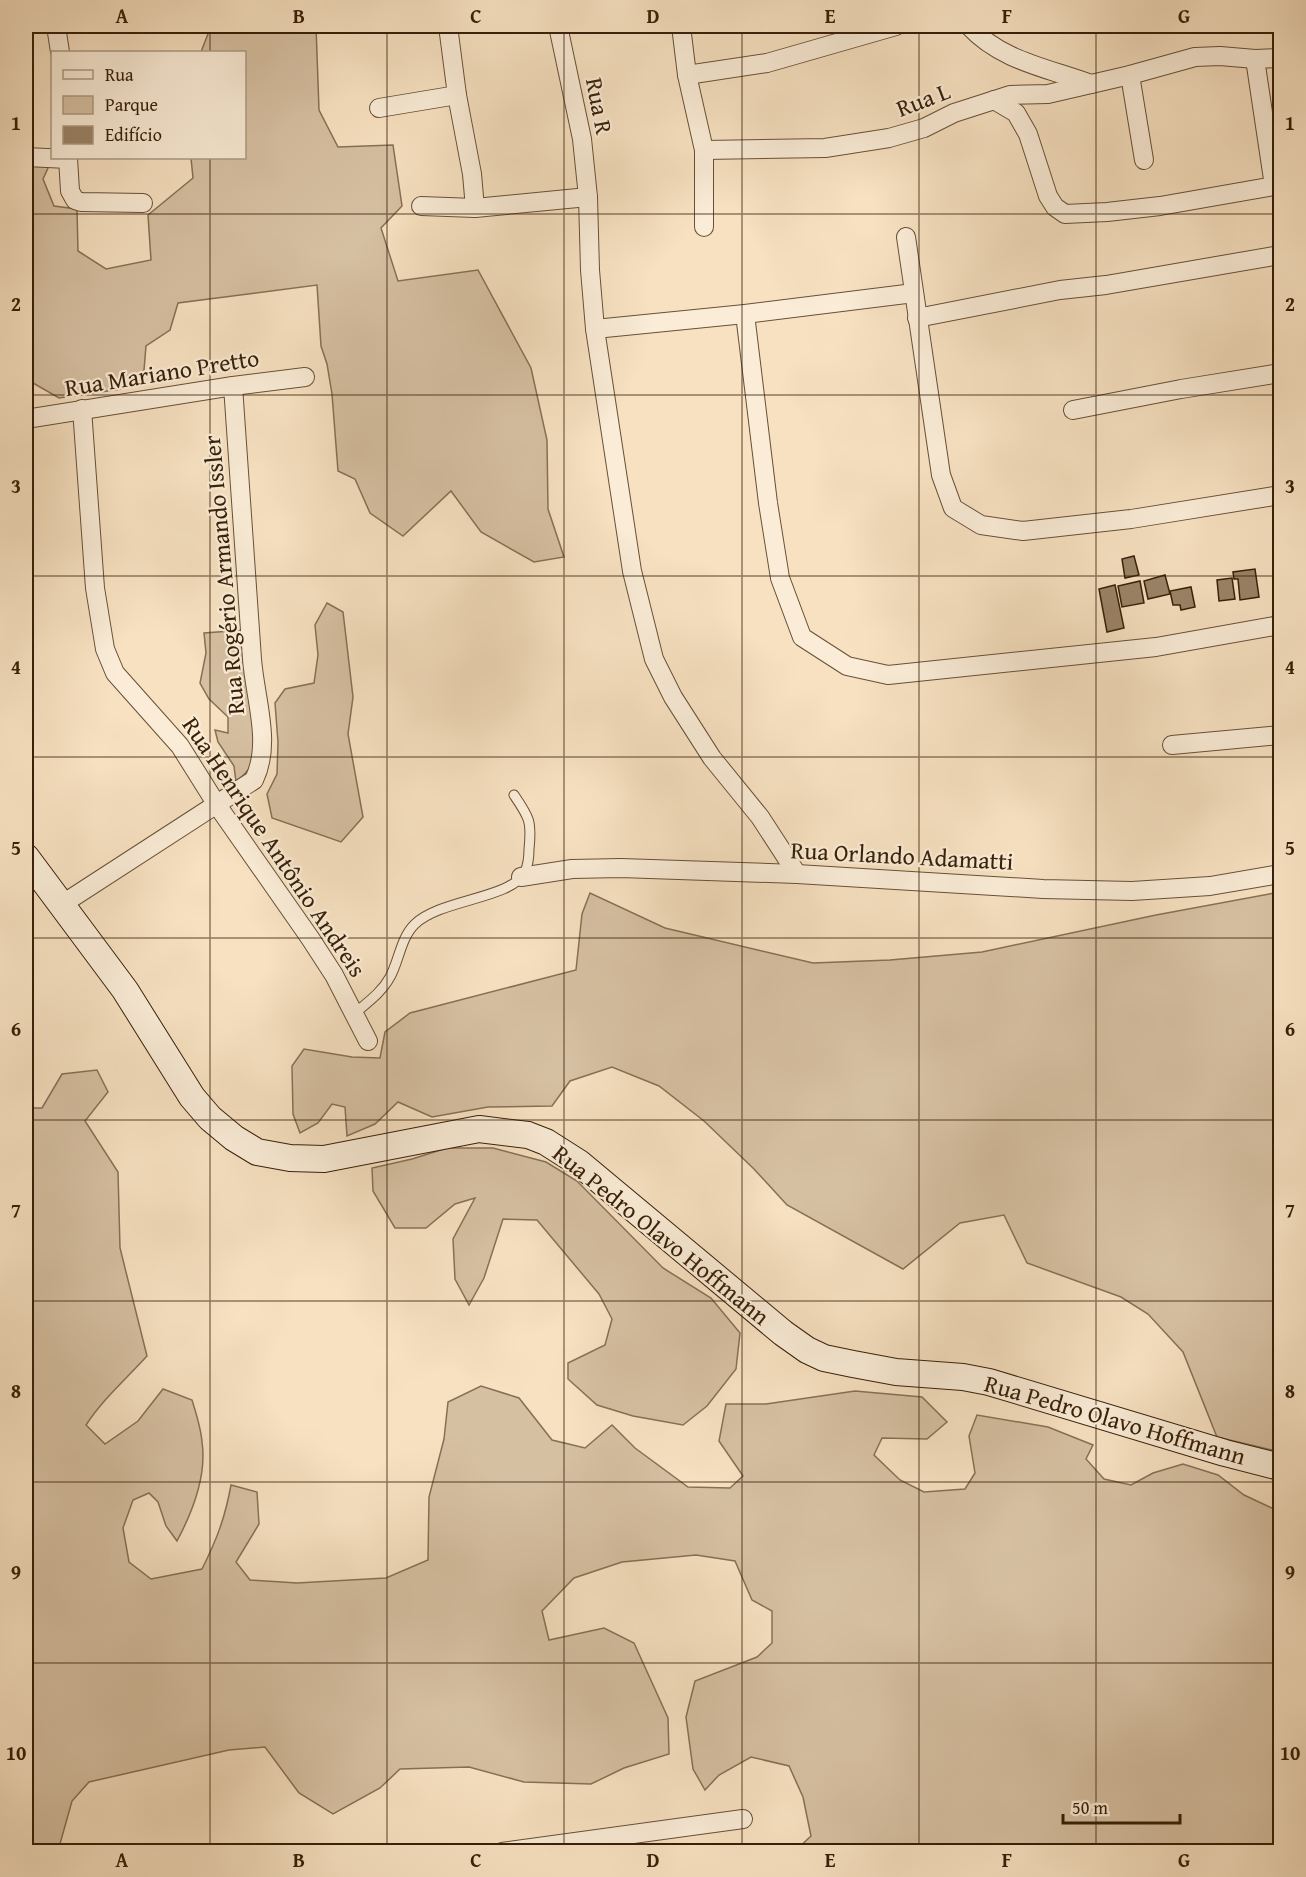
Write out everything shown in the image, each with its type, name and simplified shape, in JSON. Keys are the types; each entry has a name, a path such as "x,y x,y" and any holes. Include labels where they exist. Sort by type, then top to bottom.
{"street":[{"path":"56,26 60,51"},
{"path":"448,26 457,95 472,174 475,208"},
{"name":"Rua R","path":"558,26 582,139 588,197 590,270 595,329 632,571 654,659 673,697 712,758 759,817 797,874"},
{"path":"681,26 687,75 704,150 704,227"},
{"path":"687,75 767,63 896,26"},
{"path":"969,26 995,48 1015,58 1091,84"},
{"name":"Rua L","path":"704,150 825,148 889,138 924,128 954,113 1010,95 1048,94 1195,57 1281,58"},
{"path":"994,100 1016,113 1028,134 1048,196 1055,207 1065,214 1160,206 1274,186 1255,59"},
{"path":"1130,75 1144,160"},
{"path":"379,108 457,95"},
{"path":"26,158 51,158"},
{"path":"68,159 70,192 75,200 143,203"},
{"path":"421,206 475,208 588,197"},
{"path":"906,237 941,475 953,508 981,525 1023,531 1131,519 1281,495"},
{"path":"917,318 1060,290 1106,285 1281,255"},
{"path":"595,329 745,314 914,293"},
{"path":"745,314 768,503 780,578 802,637 847,666 888,675 1156,647 1281,625"},
{"path":"1073,410 1281,373"},
{"name":"Rua Mariano Pretto","path":"26,419 233,386 305,377"},
{"name":"Rua Rogério Armando Issler","path":"61,906 254,780 260,767 262,732 253,670 233,386"},
{"name":"Rua Henrique Antônio Andreis","path":"82,409 95,588 105,649 115,673 180,746 217,805 310,938 355,1013 368,1041"},
{"path":"1172,746 1281,735"},
{"name":"Rua Pedro Olavo Hoffmann","path":"26,857 125,990 192,1097 210,1118 256,1152 290,1158 324,1158 479,1129 528,1135 546,1142 579,1163 783,1333 807,1350 824,1358 896,1372 963,1377 990,1382 1225,1453 1281,1467"},
{"name":"Rua Orlando Adamatti","path":"521,877 572,869 621,868 797,874 1043,889 1132,891 1210,886 1281,874"},
{"path":"502,1851 590,1846 743,1819"}],"lane":[{"path":"514,795 529,818 530,827 528,860 521,877"},
{"name":"Rua Orlando Adamatti","path":"355,1013 374,997 390,977 403,943 413,925 428,913 497,891 521,877"}],"green space":[{"path":"211,26 316,26 319,110 338,147 393,145 402,206 381,228 398,281 478,270 531,368 547,440 548,509 564,557 534,562 481,532 451,491 403,536 370,513 355,479 338,471 332,394 327,364 321,346 317,285 178,303 170,330 146,346 144,370 121,389 59,398 26,379 26,164 49,166 43,179 54,206 77,209 78,251 106,269 151,260 148,215 193,178 191,159 246,159 246,51 201,51"},
{"path":"327,603 343,612 353,697 348,734 363,817 341,842 272,818 267,794 277,774 278,742 275,703 285,689 314,683 318,655 315,625"},
{"path":"244,630 254,738 251,764 236,782 234,766 218,742 215,730 228,733 228,717 209,699 200,683 206,653 204,633"},
{"path":"1280,892 1280,1452 1217,1437 1183,1352 1148,1314 1121,1297 1027,1263 1004,1215 960,1223 903,1269 787,1205 754,1169 704,1121 659,1086 612,1067 570,1081 552,1106 488,1107 432,1117 398,1102 375,1124 347,1136 345,1107 332,1104 318,1123 300,1133 293,1114 292,1066 304,1049 352,1057 380,1058 385,1032 410,1013 576,970 582,914 590,893 665,928 813,963 890,960 982,952 1156,915"},
{"path":"97,1070 108,1092 85,1121 118,1172 120,1248 147,1356 107,1398 86,1425 105,1444 138,1421 163,1389 192,1400 203,1455 201,1480 188,1518 177,1541 166,1526 158,1502 149,1493 133,1500 123,1528 129,1562 151,1579 202,1569 220,1528 231,1485 257,1492 259,1524 236,1562 250,1580 297,1583 386,1578 428,1560 429,1497 444,1439 448,1402 481,1386 519,1398 552,1440 585,1448 612,1425 635,1448 688,1487 730,1488 743,1476 719,1441 726,1404 766,1404 855,1391 922,1397 947,1422 927,1439 882,1438 874,1455 900,1480 924,1492 965,1489 975,1473 969,1436 977,1415 1048,1427 1093,1445 1086,1459 1104,1479 1131,1485 1153,1473 1183,1464 1218,1475 1244,1495 1276,1510 1280,1509 1280,1851 795,1851 811,1836 803,1797 789,1766 751,1757 719,1775 705,1790 693,1769 686,1717 695,1681 757,1657 772,1643 772,1611 752,1600 735,1561 696,1555 622,1562 574,1578 542,1611 549,1640 604,1628 634,1643 668,1718 669,1754 624,1768 591,1784 524,1782 469,1767 400,1769 380,1788 333,1814 299,1793 265,1747 229,1750 89,1782 72,1801 58,1851 26,1851 26,1108 42,1108 62,1074"},
{"path":"447,1148 493,1148 546,1162 577,1181 663,1268 711,1298 740,1333 736,1369 707,1406 683,1425 633,1416 597,1405 568,1379 568,1363 605,1345 612,1319 599,1294 537,1220 503,1219 484,1278 469,1305 455,1279 453,1239 475,1198 455,1204 426,1228 395,1228 373,1191 372,1168"}],"building":[{"path":"1134,556 1139,575 1125,578 1122,559"},
{"path":"1255,569 1259,597 1240,600 1238,579 1234,579 1233,572"},
{"path":"1165,575 1170,594 1148,599 1144,581"},
{"path":"1232,578 1235,599 1219,601 1217,580"},
{"path":"1140,581 1144,603 1122,607 1118,586"},
{"path":"1115,585 1124,628 1107,632 1099,589"},
{"path":"1191,587 1195,607 1181,610 1180,605 1173,605 1170,591"}]}
